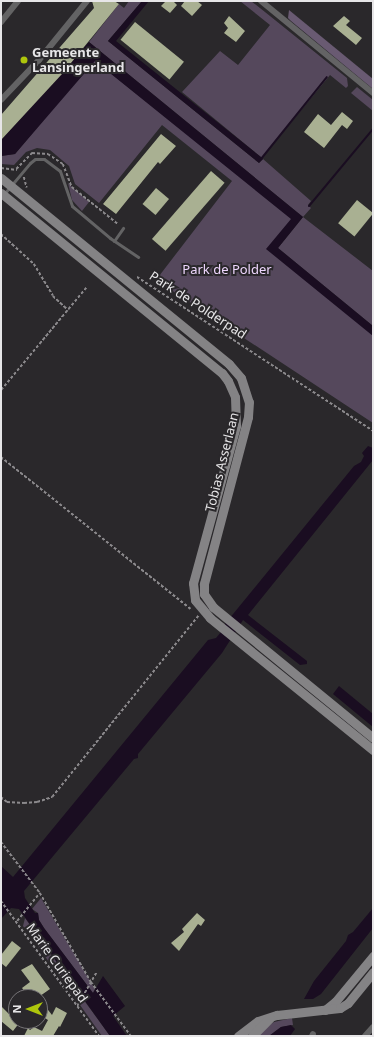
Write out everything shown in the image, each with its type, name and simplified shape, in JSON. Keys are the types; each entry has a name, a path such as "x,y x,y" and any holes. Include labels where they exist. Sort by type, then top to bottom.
{"street":[{"path":"1,22 18,1"},
{"path":"261,1 373,93"},
{"path":"1,100 86,2"},
{"name":"Tobias Asserlaan","path":"1,178 95,257 229,364 246,386 249,402 248,417 203,589 207,600 224,615 373,738"},
{"name":"Tobias Asserlaan","path":"2,194 222,373 233,390 237,409 236,426 193,583 193,595 198,605 217,624 373,750"},
{"path":"325,1010 335,1002 373,956"},
{"path":"238,1036 258,1021 271,1017 345,1006 372,974 363,968"},
{"path":"252,1036 271,1017"},
{"path":"366,1036 373,1027"}],"lane":[{"path":"2,194 11,186 30,162 35,159 44,159 60,171 71,205 114,241 138,257"},
{"path":"114,241 123,228"}],"path":[{"path":"26,181 28,192"},
{"path":"1,234 34,264 53,296 68,310"},
{"name":"Park de Polderpad","path":"133,274 373,431"},
{"path":"1,390 86,288"},
{"path":"1,456 192,610"},
{"path":"1,797 7,802 24,803 37,802 52,797 198,616 197,614"},
{"path":"1,842 40,893 91,982 130,1036"},
{"path":"16,922 40,893"},
{"name":"Marie Curiepad","path":"1,901 99,1036"},
{"path":"77,1006 96,972"}],"green space":[{"path":"129,1 142,1 108,41 259,163 263,159 311,201 308,205 311,208 303,217 89,42 119,4 124,8"},
{"path":"240,1 251,1 347,78 348,86 346,88 330,75 262,158 182,92 220,51 238,65 270,25"},
{"name":"Park de Polder","path":"92,61 95,61 238,174 297,215 272,249 373,330 373,423 156,280 232,181 162,125 99,203 75,184 69,166 50,150 37,148 26,152 14,165 1,164 1,156 15,154"},
{"path":"357,87 373,100 373,111 351,93"},
{"path":"68,183 89,202 82,211 72,200"},
{"path":"303,217 373,271 373,326 278,248"},
{"path":"41,898 95,989 93,993 44,928 39,920 38,913 32,909"},
{"path":"25,918 110,1036 102,1036 80,1005 81,1002 79,1000 78,1002 23,926"},
{"path":"292,1018 293,1025 281,1027 269,1036 255,1036 274,1022"}],"shaded area":[{"path":"142,1 149,1 116,41 261,157 263,159 259,163 108,41"},
{"path":"289,10 373,79 373,89 291,21 288,18"},
{"path":"89,42 303,217 278,248 373,326 373,336 266,249 291,219 95,61 15,154 1,156 1,140"},
{"path":"368,446 373,448 373,460 248,615 307,661 307,664 300,665 243,620 222,653 138,754 138,758 134,759 24,891 25,898 35,913 38,913 39,920 44,928 93,993 103,976 125,1006 113,1016 127,1036 110,1036 19,909 11,908 1,919 1,866 13,877 208,640 216,638 221,632 220,630 354,466 361,462 364,456 362,453"},
{"path":"339,686 373,714 373,727 333,694"},
{"path":"373,908 373,928 321,994 313,999 304,999 314,981 346,941 348,935 353,932"},
{"path":"291,1025 295,1029 290,1036 269,1036 281,1027"}],"building":[{"path":"92,1 114,1 119,4 62,74 1,140 1,115 94,8"},
{"path":"166,1 173,1 177,5 170,13 161,6"},
{"path":"185,1 197,1 202,5 192,16 181,6"},
{"path":"229,16 245,31 236,42 224,33 228,28 224,23"},
{"path":"344,16 350,21 346,25 362,38 356,45 333,26"},
{"path":"135,22 184,62 169,80 121,40"},
{"path":"342,112 353,121 347,129 342,125 324,148 304,132 318,114 331,125"},
{"path":"161,134 176,146 160,164 158,162 116,214 103,204"},
{"path":"211,171 225,183 166,251 152,239"},
{"path":"156,188 169,199 156,215 143,204"},
{"path":"357,200 373,214 354,237 338,223"},
{"path":"197,913 205,920 201,926 198,924 179,951 171,943 184,932 182,929"},
{"path":"12,941 21,948 6,967 1,963 1,955"},
{"path":"32,964 50,989 48,990 48,989 23,989 22,988 30,982 21,970"},
{"path":"1,1006 8,1013 8,1027 1,1021"},
{"path":"56,1007 67,1013 60,1027 59,1026 53,1036 24,1036 28,1029 38,1029 42,1031 43,1029 48,1029 48,1010 52,1015"}],"waterway":[{"path":"261,159 327,77"},
{"path":"309,206 373,129"}],"place":[{"name":"Gemeente Lansingerland","path":"24,60"}]}
